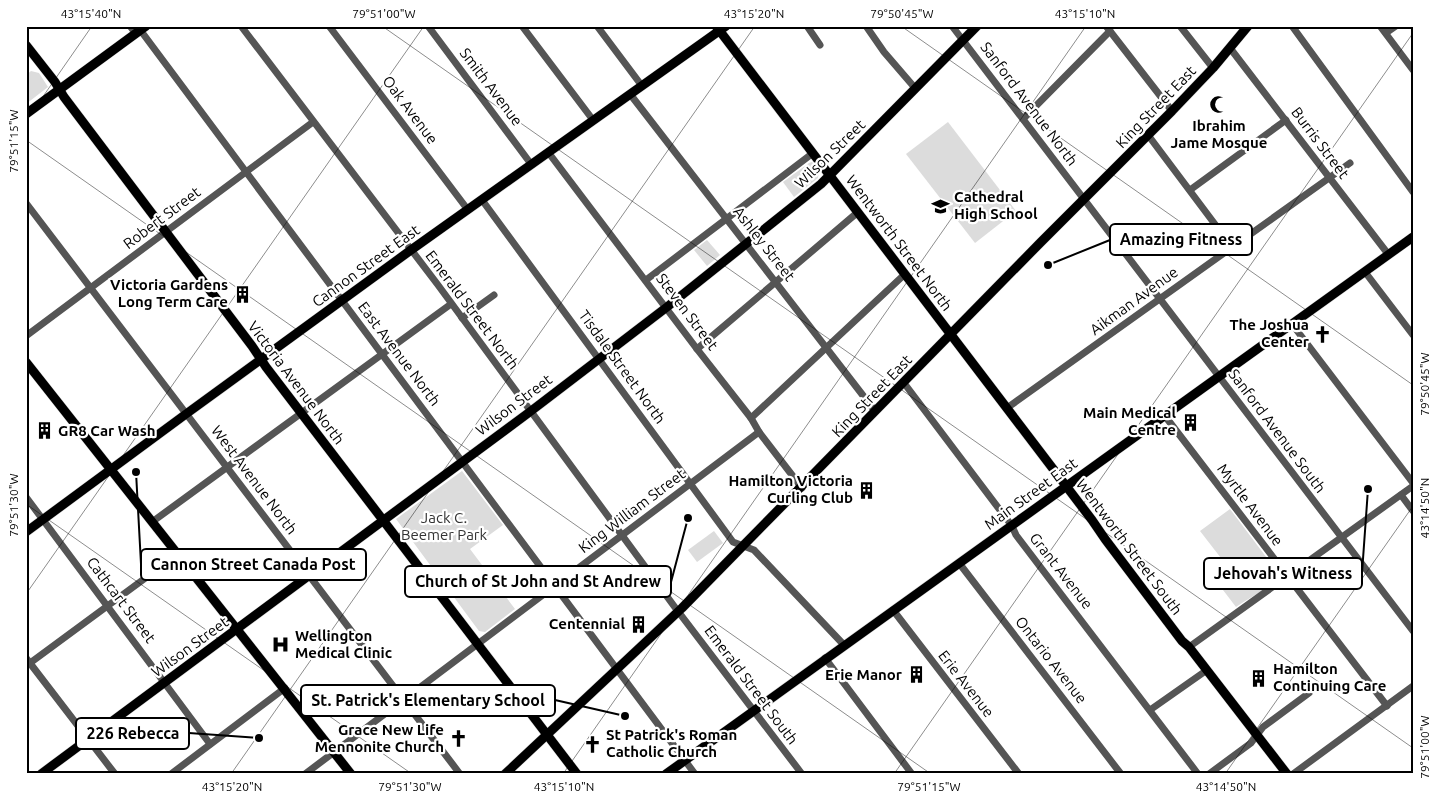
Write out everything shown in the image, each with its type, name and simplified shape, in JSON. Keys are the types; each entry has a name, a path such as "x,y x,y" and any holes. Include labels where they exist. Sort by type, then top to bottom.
{"main road":[{"name":"Wilson Street","path":"41,774 531,411 746,244 830,176 977,26"},
{"name":"King Street East","path":"505,774 678,612 802,488 951,334 1172,111 1213,68 1248,26"},
{"name":"Cannon Street East","path":"26,532 411,250 642,86 720,28"},
{"name":"Wentworth Street North","path":"720,28 951,334"},
{"path":"26,114 141,30"},
{"name":"Victoria Avenue North","path":"26,44 301,413 577,774"},
{"name":"Main Street East","path":"666,774 1413,237"},
{"name":"Wentworth Street South","path":"951,334 1182,641 1207,670 1287,774"},
{"path":"26,362 351,774"}],"street":[{"name":"East Avenue North","path":"130,26 141,30 695,774"},
{"name":"Emerald Street North","path":"241,26 462,318 678,612"},
{"name":"Oak Avenue","path":"329,26 468,210"},
{"name":"Smith Avenue","path":"428,26 531,164"},
{"path":"522,26 593,120"},
{"path":"597,26 642,86"},
{"path":"807,26 820,45"},
{"path":"866,26 884,52 915,88"},
{"name":"Sanford Avenue North","path":"952,26 1084,199"},
{"path":"1180,26 1213,68"},
{"path":"1292,26 1413,192"},
{"path":"1380,26 1413,70"},
{"path":"1386,33 1396,26"},
{"path":"1023,119 1108,29 1172,111"},
{"name":"Burris Street","path":"1230,48 1388,254"},
{"name":"Ashley Street","path":"630,94 876,411"},
{"path":"1190,190 1286,120"},
{"name":"Robert Street","path":"26,336 313,122"},
{"path":"1148,135 1232,247"},
{"name":"Steven Street","path":"548,152 751,418 802,488"},
{"path":"646,280 813,153"},
{"name":"Aikman Avenue","path":"1007,408 1350,163"},
{"name":"Sanford Avenue South","path":"1084,199 1413,631"},
{"name":"Tisdale Street North","path":"482,200 733,542 754,550 844,645"},
{"name":"West Avenue North","path":"26,203 460,774"},
{"path":"697,349 858,212"},
{"path":"1365,272 1413,335"},
{"path":"751,418 905,274"},
{"path":"462,318 494,295"},
{"path":"152,522 451,304"},
{"path":"1189,648 1413,485 1292,324"},
{"name":"Grant Avenue","path":"904,382 1012,526 1016,535 1198,774"},
{"name":"Myrtle Avenue","path":"1165,416 1387,706"},
{"name":"King William Street","path":"305,774 760,432"},
{"path":"1401,495 1413,510"},
{"name":"Cathcart Street","path":"26,497 210,744"},
{"path":"115,774 28,661 108,606 178,554"},
{"name":"Ontario Avenue","path":"959,563 1121,774"},
{"name":"Erie Avenue","path":"892,610 1018,774"},
{"name":"Emerald Street South","path":"678,612 802,774"},
{"path":"825,658 912,774"},
{"path":"1150,710 1207,670"},
{"path":"1293,774 1413,686"},
{"path":"171,774 285,688"},
{"path":"1209,774 1250,744 1263,727 1309,693"}],"green space":[{"path":"31,71 39,73 48,87 26,104 26,75"},
{"path":"948,122 1016,211 975,243 906,154"},
{"path":"812,162 819,171 818,178 794,197 783,182"},
{"path":"707,240 720,255 707,266 694,250"},
{"name":"Jack C. Beemer Park","path":"462,471 503,525 470,549 515,609 485,632 479,631 396,519"},
{"path":"1230,509 1280,574 1266,588 1236,607 1210,573 1224,562 1200,531"},
{"path":"714,531 723,543 697,562 688,550"}],"place":[{"name":"Ibrahim Jame Mosque","path":"1219,105"},
{"name":"Cathedral High School","path":"940,206"},
{"name":"Amazing Fitness","path":"1048,265"},
{"name":"Victoria Gardens Long Term Care","path":"242,294"},
{"name":"The Joshua Center","path":"1323,334"},
{"name":"Main Medical Centre","path":"1190,422"},
{"name":"GR8 Car Wash","path":"44,431"},
{"name":"Cannon Street Canada Post","path":"136,472"},
{"name":"Jehovah's Witness","path":"1368,489"},
{"name":"Hamilton Victoria Curling Club","path":"867,490"},
{"name":"Church of St John and St Andrew","path":"688,518"},
{"name":"Centennial","path":"639,624"},
{"name":"Wellington Medical Clinic","path":"281,645"},
{"name":"Erie Manor","path":"916,675"},
{"name":"Hamilton Continuing Care","path":"1259,678"},
{"name":"St. Patrick's Elementary School","path":"625,716"},
{"name":"226 Rebecca","path":"259,738"},
{"name":"Grace New Life Mennonite Church","path":"458,739"},
{"name":"St Patrick's Roman Catholic Church","path":"592,744"}]}
